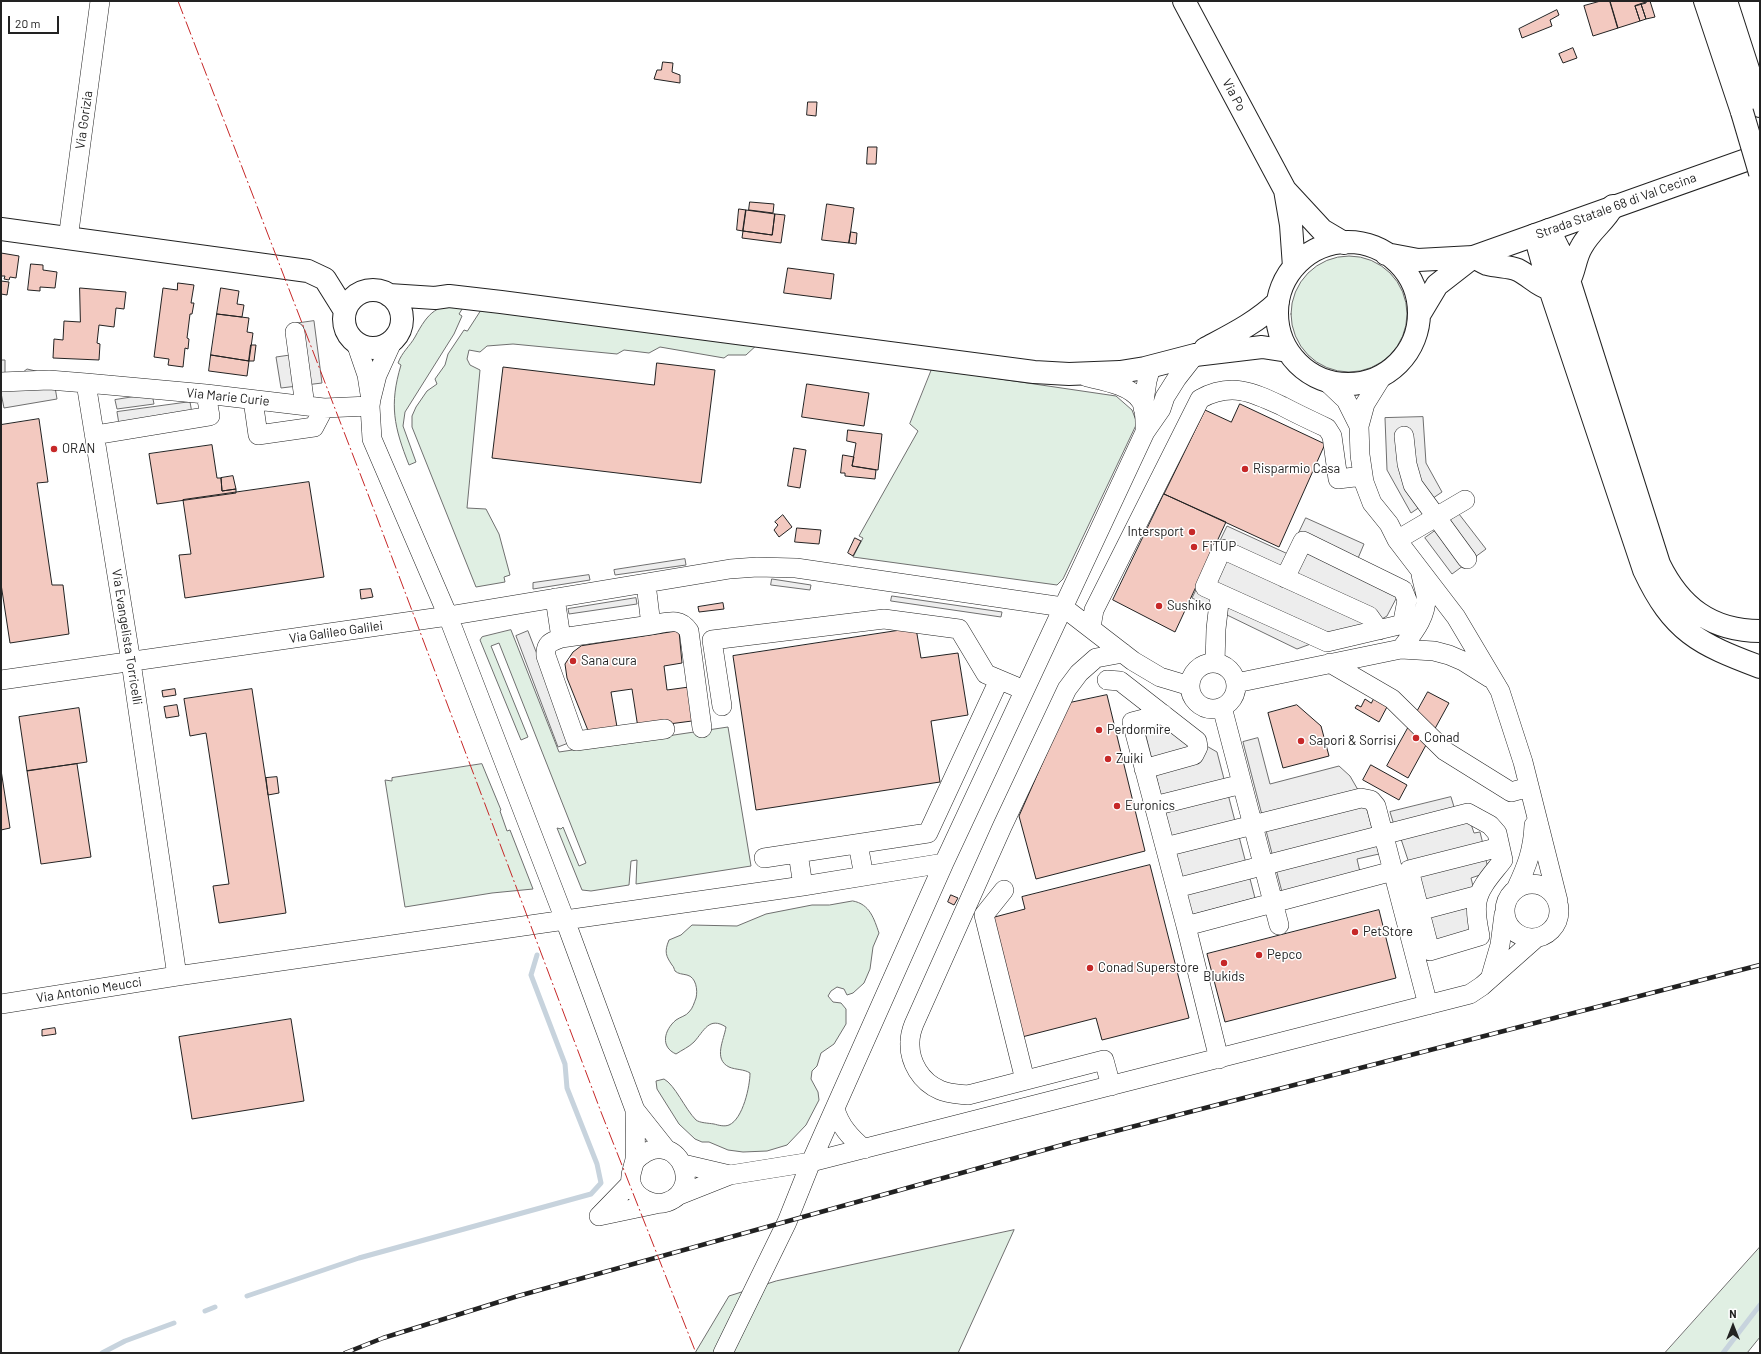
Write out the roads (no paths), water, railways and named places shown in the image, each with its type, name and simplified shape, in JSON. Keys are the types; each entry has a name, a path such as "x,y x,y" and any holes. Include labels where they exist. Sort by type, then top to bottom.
{"main road":[{"name":"Via Po","path":"1184,1 1285,190 1322,230 1344,243"},
{"path":"1705,1 1754,108"},
{"path":"1726,1 1754,108 1760,173"},
{"name":"Strada Statale 68 di Val Cecina","path":"1386,254 1418,260 1473,257 1760,154"},
{"name":"Via Po","path":"1285,190 1291,225 1294,267"},
{"path":"1613,206 1607,217 1592,231 1581,246 1560,285 1659,564 1671,587 1687,605 1707,619 1741,631 1760,631"},
{"path":"1,230 308,271 325,279 345,311"},
{"path":"1542,232 1560,252 1560,285 1644,570 1653,589 1666,610 1684,630 1722,652 1760,667"},
{"name":"Strada Statale 68 di Val Cecina","path":"1344,243 1373,247 1386,254 1397,263 1406,274 1413,286 1417,300 1419,315 1417,329 1408,350 1395,367 1383,375 1369,381 1355,384 1340,384 1326,381 1301,367 1288,351 1278,330 1277,318 1278,302 1283,283 1294,267 1306,256 1317,250 1330,245 1344,243"},
{"path":"1473,257 1488,264 1509,267 1517,270 1533,279 1541,286 1560,285"},
{"name":"Strada Statale 68 di Val Cecina","path":"1419,315 1436,285 1473,257"},
{"path":"396,335 402,318 401,309 396,301 389,295 381,291 363,291 349,302 345,311 344,320 350,337 356,343 365,347 374,348 384,346 396,335 418,307 435,298"},
{"path":"389,295 435,298 449,296 501,302 1034,372 1075,374 1120,372 1151,367 1195,355 1262,347 1288,351"},
{"path":"1195,355 1249,326 1278,302"}],"street":[{"name":"Via Gorizia","path":"68,239 100,1"},
{"path":"295,332 304,406"},
{"path":"370,403 377,375 396,335"},
{"path":"356,343 367,374 372,439 448,616 565,920 635,1110 666,1149 676,1155 683,1164 686,1175 684,1186 677,1196"},
{"path":"724,1353 787,1222 811,1162 944,863 1145,432 1161,409 1165,397 1177,378 1195,355"},
{"path":"1151,367 1161,383 1165,397"},
{"path":"1143,408 1145,388 1151,367"},
{"path":"1075,374 1110,383 1132,391 1141,402 1143,408 1145,416 1145,432"},
{"path":"631,1183 600,1216 667,1202 677,1196 730,1175 811,1162 1470,994 1482,986 1490,977 1535,939 1548,934 1554,929 1559,916 1558,902 1523,762 1500,691 1456,617 1372,503 1363,476 1360,455 1359,426 1365,404 1383,375"},
{"path":"1,382 49,380 86,383"},
{"path":"1326,381 1346,400 1359,426"},
{"name":"Via Marie Curie","path":"86,383 206,394 324,408 370,403"},
{"name":"Via Evangelista Torricelli","path":"86,383 132,662 177,976"},
{"path":"1091,627 1094,610 1200,399 1211,392 1239,390 1252,392 1327,428 1332,436 1338,479 1363,476"},
{"path":"94,435 210,416 206,394"},
{"path":"253,400 258,435 314,427 324,408"},
{"path":"1404,436 1407,464 1413,486 1467,559"},
{"path":"1398,540 1465,500"},
{"path":"1285,578 1303,541 1403,590 1407,600 1403,622 1399,625 1379,630 1327,642 1205,587 1222,549 1285,578 1369,616 1379,630"},
{"path":"1401,648 1414,633 1425,610 1426,595 1418,565"},
{"name":"Via Galileo Galilei","path":"1,680 448,616 730,569 757,567 796,568 1064,607"},
{"path":"646,584 651,625"},
{"path":"1215,663 1216,629 1220,594"},
{"path":"555,598 561,638"},
{"path":"1064,607 1133,661 1160,677 1190,686"},
{"path":"722,706 712,640 884,619 959,629 986,674 1024,690"},
{"path":"665,729 576,741 546,656 545,648 548,643 561,638 678,621 685,625 689,631 702,728"},
{"path":"1236,683 1401,648 1434,651 1449,655 1463,661 1493,680"},
{"path":"1111,1086 1104,1060 968,1095 940,1090 928,1083 916,1069 911,1054 910,1041 914,1024 1002,827 1067,689 1079,673 1096,658 1123,653"},
{"path":"1215,663 1222,665 1229,670 1236,683 1236,690 1233,698 1222,707 1207,709 1200,705 1191,694 1191,679 1195,672 1208,664 1215,663"},
{"path":"1330,663 1392,699 1445,751 1511,792 1529,787"},
{"path":"764,858 928,833 999,680"},
{"path":"1107,680 1120,681 1197,741 1197,751 1194,755 1144,769"},
{"path":"1222,707 1280,924"},
{"path":"1163,714 1132,722 1220,1058"},
{"path":"1154,806 1242,784"},
{"path":"1165,847 1361,798 1371,800 1376,806 1384,835 1393,871 1430,951 1480,936 1477,907 1479,895 1503,860 1497,833 1490,825 1468,813 1384,835 1264,866 1176,888"},
{"path":"1490,977 1500,945 1506,900 1516,889 1525,871 1533,844 1534,809"},
{"path":"858,844 864,876"},
{"path":"1428,1005 1412,913 1409,870 1500,847"},
{"path":"798,853 803,886"},
{"name":"Via Antonio Meucci","path":"1,1004 177,976 803,886 944,863"},
{"path":"1186,926 1393,871"},
{"path":"1516,889 1529,884 1543,886 1554,895 1558,902"},
{"path":"1004,890 984,915 1025,1080"},
{"path":"1412,913 1479,895"},
{"path":"1504,914 1510,928 1515,933 1535,939"},
{"path":"835,1109 838,1119 849,1136 864,1149"},
{"path":"635,1110 635,1161"},
{"path":"656,1204 645,1200 636,1193 631,1183 630,1171 635,1161 643,1152 654,1148 666,1149"},
{"path":"683,1164 730,1175"}],"waterway":[{"path":"247,1296 359,1258 591,1194 601,1183 597,1164 567,1088 565,1064 531,975 537,955"},
{"path":"1723,1353 1760,1305"},
{"path":"205,1311 215,1307"},
{"path":"102,1353 125,1341 174,1323"}],"railway":[{"path":"345,1353 383,1338 518,1296 1073,1142 1760,965"}],"place":[{"name":"ORAN","path":"54,449"},
{"name":"Risparmio Casa","path":"1245,469"},
{"name":"Intersport","path":"1192,532"},
{"name":"FiTUP","path":"1194,547"},
{"name":"Sushiko","path":"1159,606"},
{"name":"Sana cura","path":"573,661"},
{"name":"Perdormire","path":"1099,730"},
{"name":"Conad","path":"1416,738"},
{"name":"Sapori & Sorrisi","path":"1301,741"},
{"name":"Zuiki","path":"1108,759"},
{"name":"Euronics","path":"1117,806"},
{"name":"PetStore","path":"1355,932"},
{"name":"Pepco","path":"1259,955"},
{"name":"Blukids","path":"1224,963"},
{"name":"Conad Superstore","path":"1090,968"}]}
